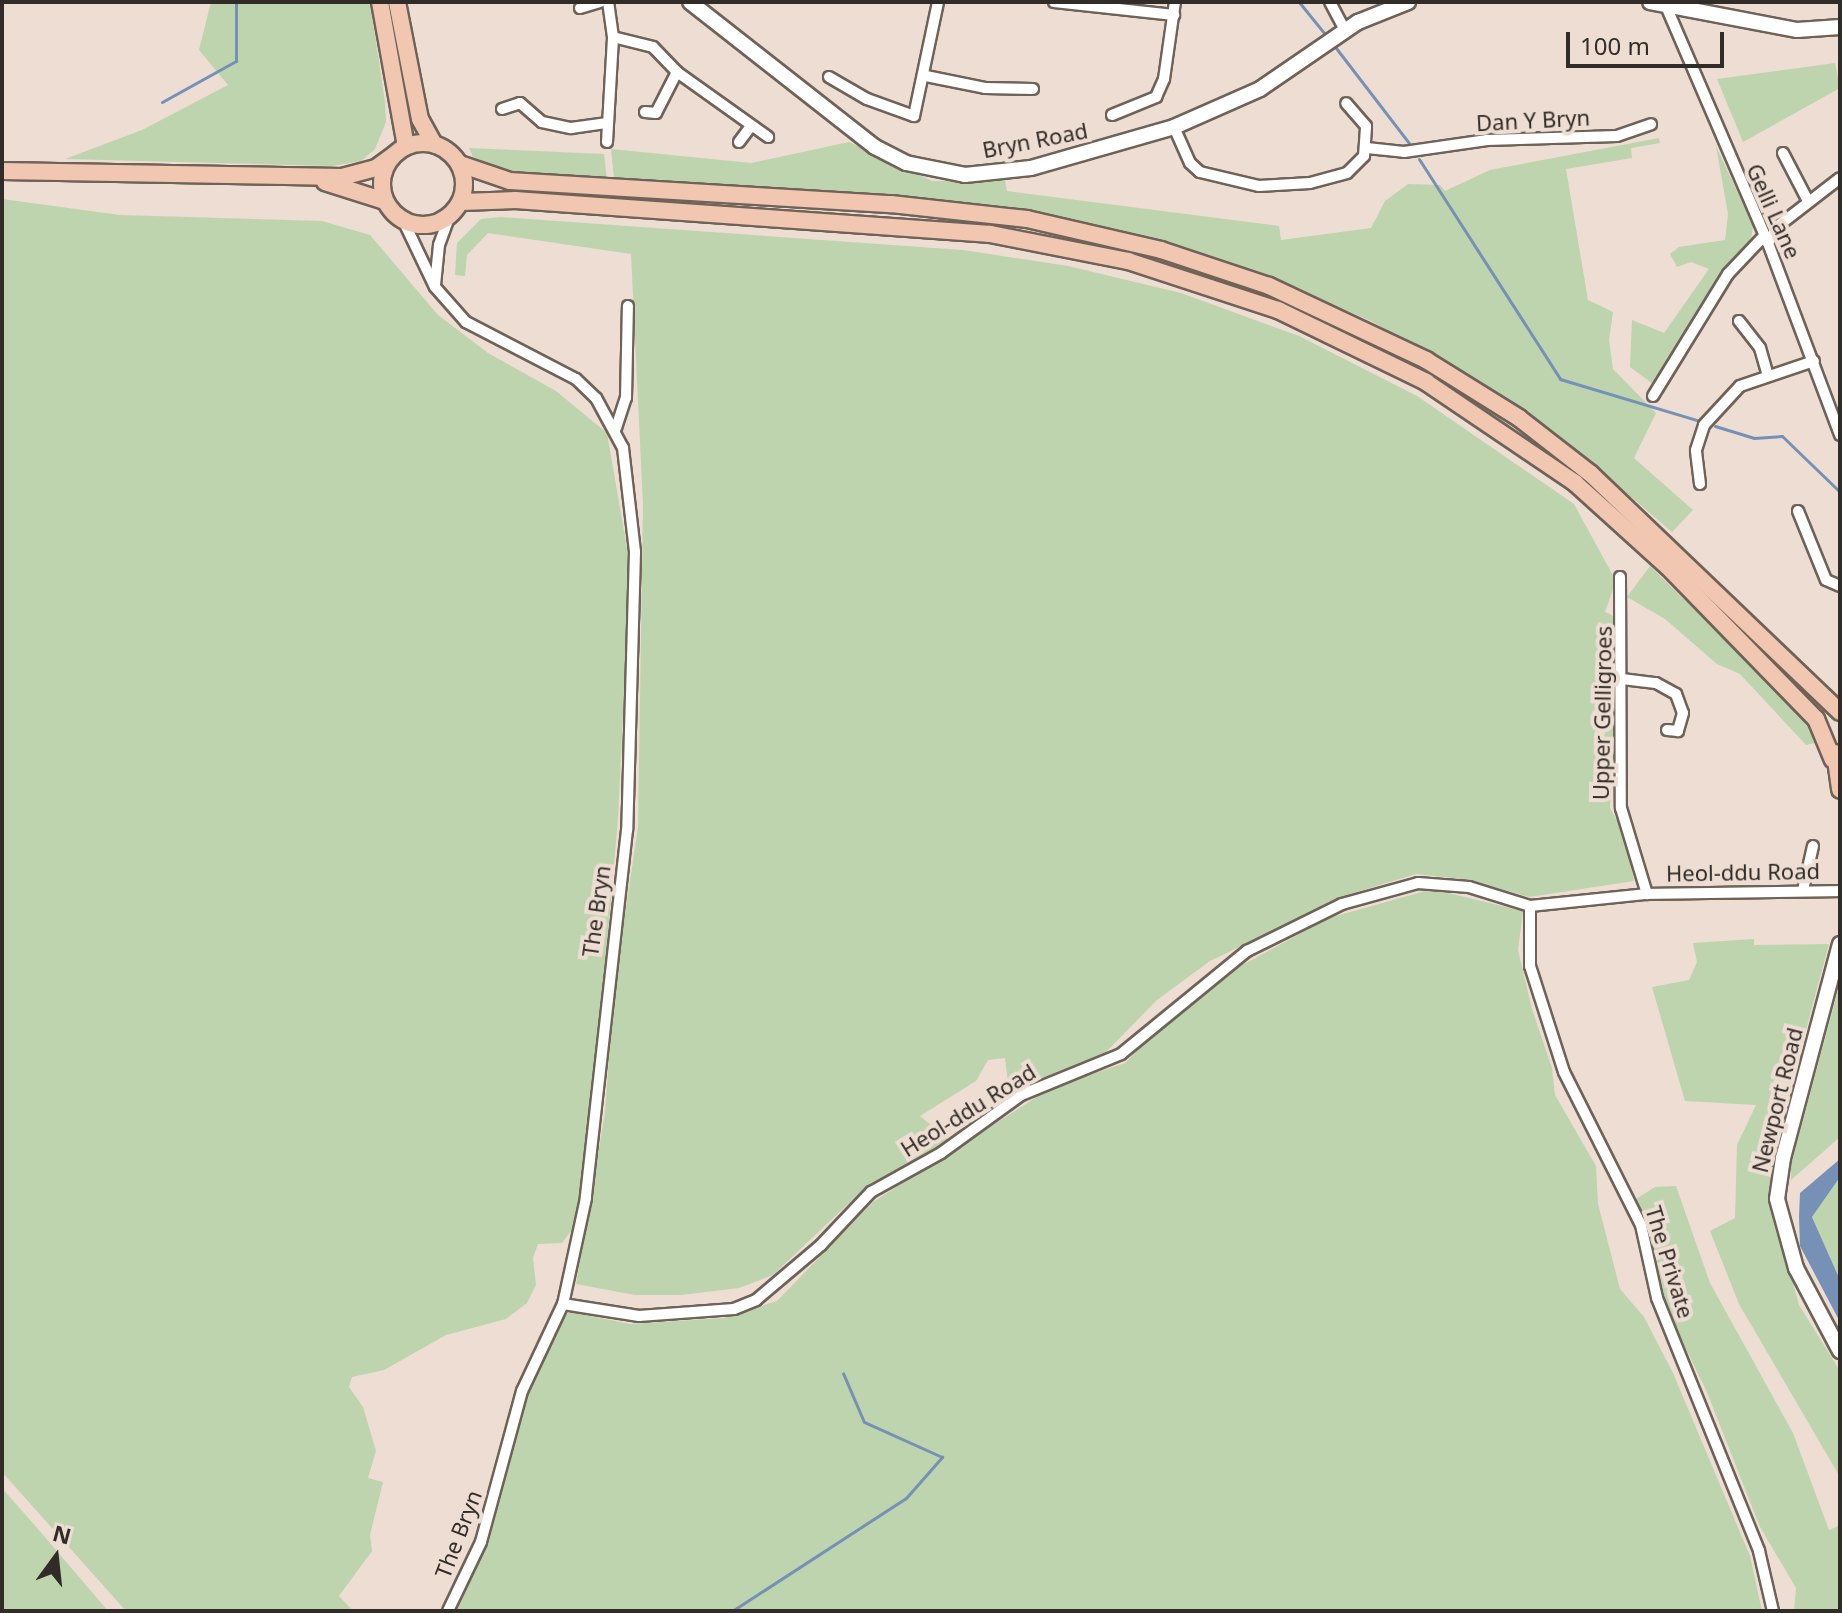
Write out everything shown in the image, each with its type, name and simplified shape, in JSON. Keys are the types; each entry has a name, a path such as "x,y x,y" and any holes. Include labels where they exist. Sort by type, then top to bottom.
{"main road":[{"path":"380,2 400,150 382,176 385,201"},
{"path":"397,2 420,119 434,144 460,164 510,181 891,204 1027,219 1161,250 1269,286 1426,360 1519,418 1591,474 1840,712"},
{"path":"2,171 312,178 359,174 400,150 434,144"},
{"path":"312,178 385,201 403,220 427,226 449,217 461,202 465,189 460,164"},
{"path":"461,202 516,200 1016,238 1158,270 1303,320 1435,388 1575,483 1667,566 1808,711 1826,734 1840,790"},
{"path":"1833,760 1840,741"}],"street":[{"path":"580,8 600,2"},
{"path":"607,142 613,37 608,2"},
{"name":"Bryn Road","path":"690,2 861,137 926,169 1008,173 1174,127 1260,89 1345,30 1408,2"},
{"path":"829,77 867,99 914,116 926,76 938,2"},
{"path":"1054,2 1174,15"},
{"path":"1112,115 1156,97 1164,79 1175,2"},
{"path":"1330,2 1345,30"},
{"path":"1650,2 1797,30 1840,27"},
{"name":"Gelli Lane","path":"1666,6 1766,240 1837,418 1840,435"},
{"path":"613,37 653,47 677,72 768,137"},
{"path":"645,112 656,113 677,72"},
{"path":"926,76 985,88 1033,89"},
{"path":"502,109 520,103 542,122 571,128 606,123"},
{"path":"1174,127 1190,163 1200,172 1259,186 1310,183 1347,173 1367,148 1366,126 1346,103"},
{"name":"Dan Y Bryn","path":"1367,148 1404,152 1487,140 1617,136 1651,124"},
{"path":"739,142 751,126"},
{"path":"1783,153 1808,201"},
{"path":"1653,396 1722,283 1808,201 1840,178"},
{"path":"435,287 439,245 449,217"},
{"name":"The Bryn","path":"403,220 435,287 466,322 576,379 616,428 628,477 635,552 627,830 604,1007 598,1107 563,1304 522,1391 481,1542 448,1611"},
{"path":"616,428 626,398 628,306"},
{"path":"1739,321 1760,348 1768,376"},
{"path":"1700,484 1696,450 1704,425 1740,386 1814,361"},
{"path":"1798,511 1826,580 1840,586"},
{"name":"Upper Gelligroes","path":"1620,577 1621,808 1647,894"},
{"path":"1622,679 1656,683 1676,694 1683,713 1678,731 1667,730"},
{"path":"1803,890 1812,852 1824,861"},
{"name":"Heol-ddu Road","path":"563,1304 639,1316 734,1309 756,1300 821,1245 871,1192 941,1153 1021,1095 1121,1054 1227,965 1342,904 1418,883 1469,887 1530,906 1647,894 1840,891"},
{"name":"The Private","path":"1530,906 1530,966 1559,1059 1641,1225 1657,1298 1768,1586 1773,1611"},
{"name":"Newport Road","path":"1840,944 1783,1158 1777,1199 1796,1268 1840,1351"}],"green space":[{"path":"211,2 370,2 386,122 375,149 361,161 332,166 65,159 142,130 228,85 199,50"},
{"path":"1835,63 1840,88 1743,142 1717,79"},
{"path":"1659,138 1660,143 1631,148 1632,158 1566,169 1588,300 1613,312 1609,340 1613,369 1656,413 1634,458 1693,510 1672,532 1569,444 1509,402 1373,322 1274,279 1145,237 1039,213 893,197 614,179 611,149 751,163 849,142 932,181 1005,180 1007,191 1279,226 1281,240 1371,228 1385,201 1408,184 1440,185 1445,191 1490,170"},
{"path":"1716,146 1753,226 1751,239 1653,384 1630,367 1632,320 1664,333 1709,269 1691,262 1677,267 1670,254 1679,247 1725,240 1728,214"},
{"path":"469,148 604,154 607,180 506,171 473,157"},
{"path":"2,199 120,215 322,221 370,235 438,315 488,353 556,391 607,433 628,554 627,631 618,819 595,1083 575,1226 562,1243 538,1244 533,1258 536,1285 527,1303 506,1319 446,1335 384,1370 352,1377 349,1387 363,1407 376,1451 368,1478 383,1482 370,1535 372,1551 339,1596 353,1611 126,1611 2,1472"},
{"path":"501,217 963,250 1068,266 1181,293 1299,336 1417,396 1574,504 1616,581 1605,612 1612,615 1618,627 1610,808 1625,835 1634,881 1529,897 1470,880 1416,874 1350,894 1210,961 1157,1000 1105,1053 1009,1091 1005,1058 988,1060 976,1081 920,1116 950,1141 868,1185 773,1275 739,1288 681,1295 635,1295 576,1284 605,1113 614,989 638,827 643,505 631,254 488,233 467,255 465,276 455,275 457,243 481,219"},
{"path":"1650,566 1761,675 1808,727 1815,743 1806,745 1740,674 1717,664 1665,619 1627,597"},
{"path":"1432,889 1523,911 1518,950 1532,1009 1552,1068 1555,1095 1596,1166 1598,1204 1620,1289 1644,1317 1673,1373 1750,1556 1762,1611 457,1611 491,1533 525,1398 562,1317 571,1312 630,1324 724,1318 777,1301 873,1202 1049,1089 1125,1063 1167,1021 1235,969 1329,918"},
{"path":"1754,939 1754,945 1829,944 1773,1153 1769,1195 1799,1305 1840,1371 1840,1477 1739,1304 1710,1231 1735,1218 1737,1145 1756,1105 1685,1101 1652,987 1689,980 1697,962 1693,943"},
{"path":"1840,983 1840,1137 1791,1180 1791,1165"},
{"path":"1840,1177 1840,1280 1812,1217"},
{"path":"1676,1186 1710,1283 1793,1433 1829,1530 1840,1525 1840,1611 1794,1611 1796,1588 1760,1527 1706,1390 1661,1298 1636,1199 1655,1187"},
{"path":"2,1488 44,1536 108,1611 2,1611"}],"water":[{"path":"1840,1159 1840,1177 1812,1217 1840,1280 1840,1322 1800,1246 1799,1217 1800,1193"}],"waterway":[{"path":"162,102 236,61 236,2"},
{"path":"1299,2 1324,33"},
{"path":"1336,48 1409,143"},
{"path":"1419,159 1560,379 1697,420"},
{"path":"1715,426 1754,438 1782,436 1840,492"},
{"path":"732,1611 906,1498 942,1457 864,1422 843,1373"}]}
